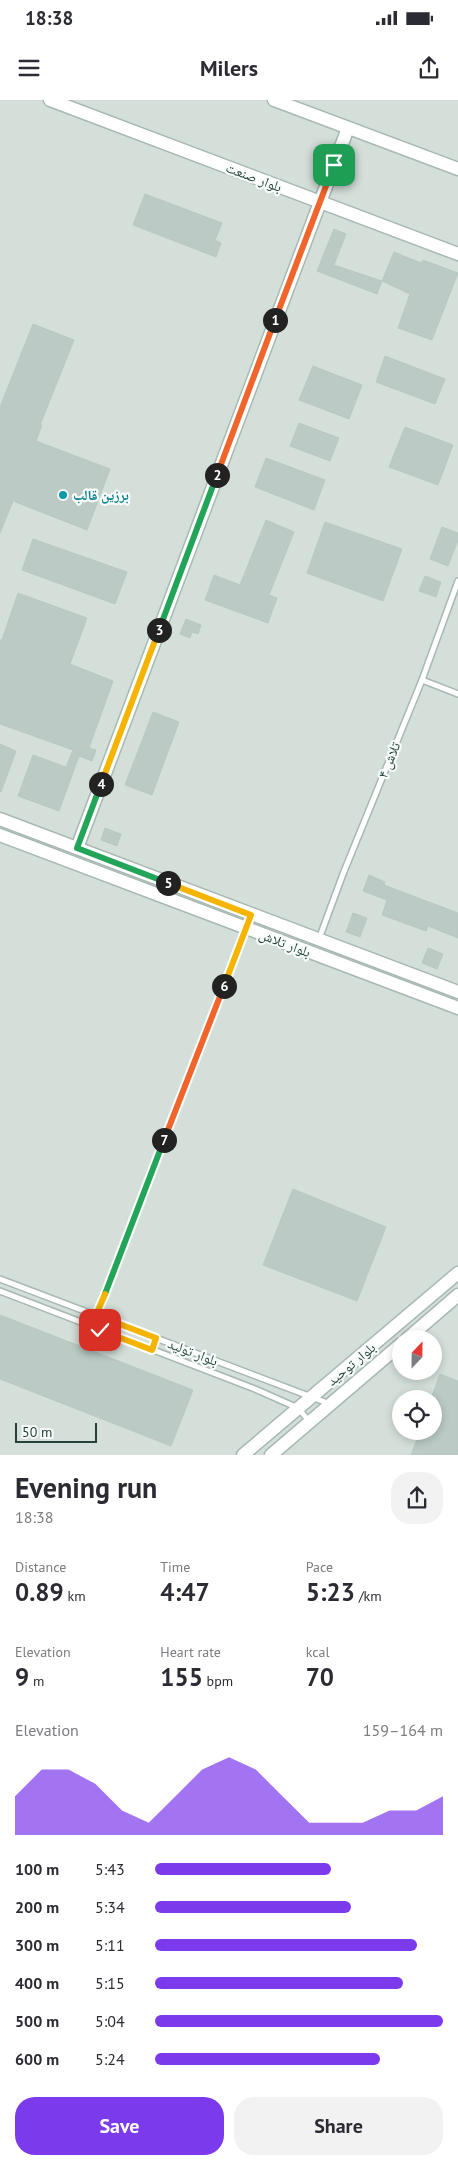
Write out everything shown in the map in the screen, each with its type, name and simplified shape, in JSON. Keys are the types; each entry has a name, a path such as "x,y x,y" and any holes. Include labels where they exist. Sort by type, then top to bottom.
{"street":[{"name":"بلوار صنعت","path":"50,100 458,254"},
{"path":"274,100 458,169"},
{"path":"77,848 348,128"},
{"name":"بلوار تلاش","path":"0,819 458,992"},
{"name":"بلوار تلاش","path":"0,835 458,1008"},
{"path":"246,928 251,915"},
{"path":"314,953 319,940"},
{"name":"بلوار توحید","path":"243,1455 458,1273"},
{"path":"417,1330 458,1295"},
{"name":"بلوار توحید","path":"271,1455 392,1352"}],"lane":[{"name":"تلاش ۴","path":"319,940 343,874 422,680 458,581"},
{"path":"422,680 458,694"},
{"path":"96,1315 246,928"},
{"name":"بلوار تولید","path":"0,1279 331,1404"},
{"name":"بلوار تولید","path":"0,1292 298,1408 310,1422"},
{"path":"49,1310 53,1299"},
{"path":"152,1350 156,1338"}],"shaded area":[{"path":"0,100 458,100 458,1455 0,1455"}],"building":[{"path":"145,194 222,223 215,240 221,243 216,257 133,225"},
{"path":"334,229 346,234 334,265 382,281 377,294 317,271"},
{"path":"394,252 421,263 423,260 458,273 432,340 398,328 410,294 382,281"},
{"path":"33,324 74,340 40,425 42,425 36,441 110,469 87,530 13,501 0,533 0,407"},
{"path":"385,356 445,379 435,404 376,382"},
{"path":"313,366 362,385 349,419 299,400"},
{"path":"299,423 339,438 330,461 290,446"},
{"path":"405,427 453,445 438,485 389,467"},
{"path":"266,458 325,480 314,510 255,487"},
{"path":"266,520 294,532 269,595 277,598 268,623 205,600 214,575 240,585"},
{"path":"325,522 402,549 383,601 307,573"},
{"path":"442,527 458,533 458,540 448,566 430,559"},
{"path":"33,539 127,572 115,604 22,570"},
{"path":"425,576 441,582 436,597 419,591"},
{"path":"18,593 87,618 70,664 113,681 89,748 96,750 92,761 79,756 59,811 18,796 33,755 66,767 73,750 0,724 0,640 2,640"},
{"path":"186,619 201,625 198,634 192,632 190,638 180,634"},
{"path":"153,712 179,722 152,795 125,785"},
{"path":"0,744 16,751 1,792 0,792"},
{"path":"105,828 121,834 117,846 101,840"},
{"path":"369,875 385,882 384,885 458,913 458,938 428,926 426,931 382,915 387,900 363,891"},
{"path":"353,913 367,918 360,937 346,932"},
{"path":"428,948 443,954 437,969 422,963"},
{"path":"293,1189 386,1227 357,1301 263,1265"},
{"path":"0,1315 193,1390 171,1446 0,1379"},
{"path":"442,1375 458,1381 458,1455 411,1455 417,1440 442,1440 442,1390 434,1390 438,1380 442,1380"}],"place":[{"name":"برزین قالب","path":"63,495"}],"route":[{"path":"100,1330 152,1350 156,1338 96,1315 251,915 77,848 334,165"}]}
